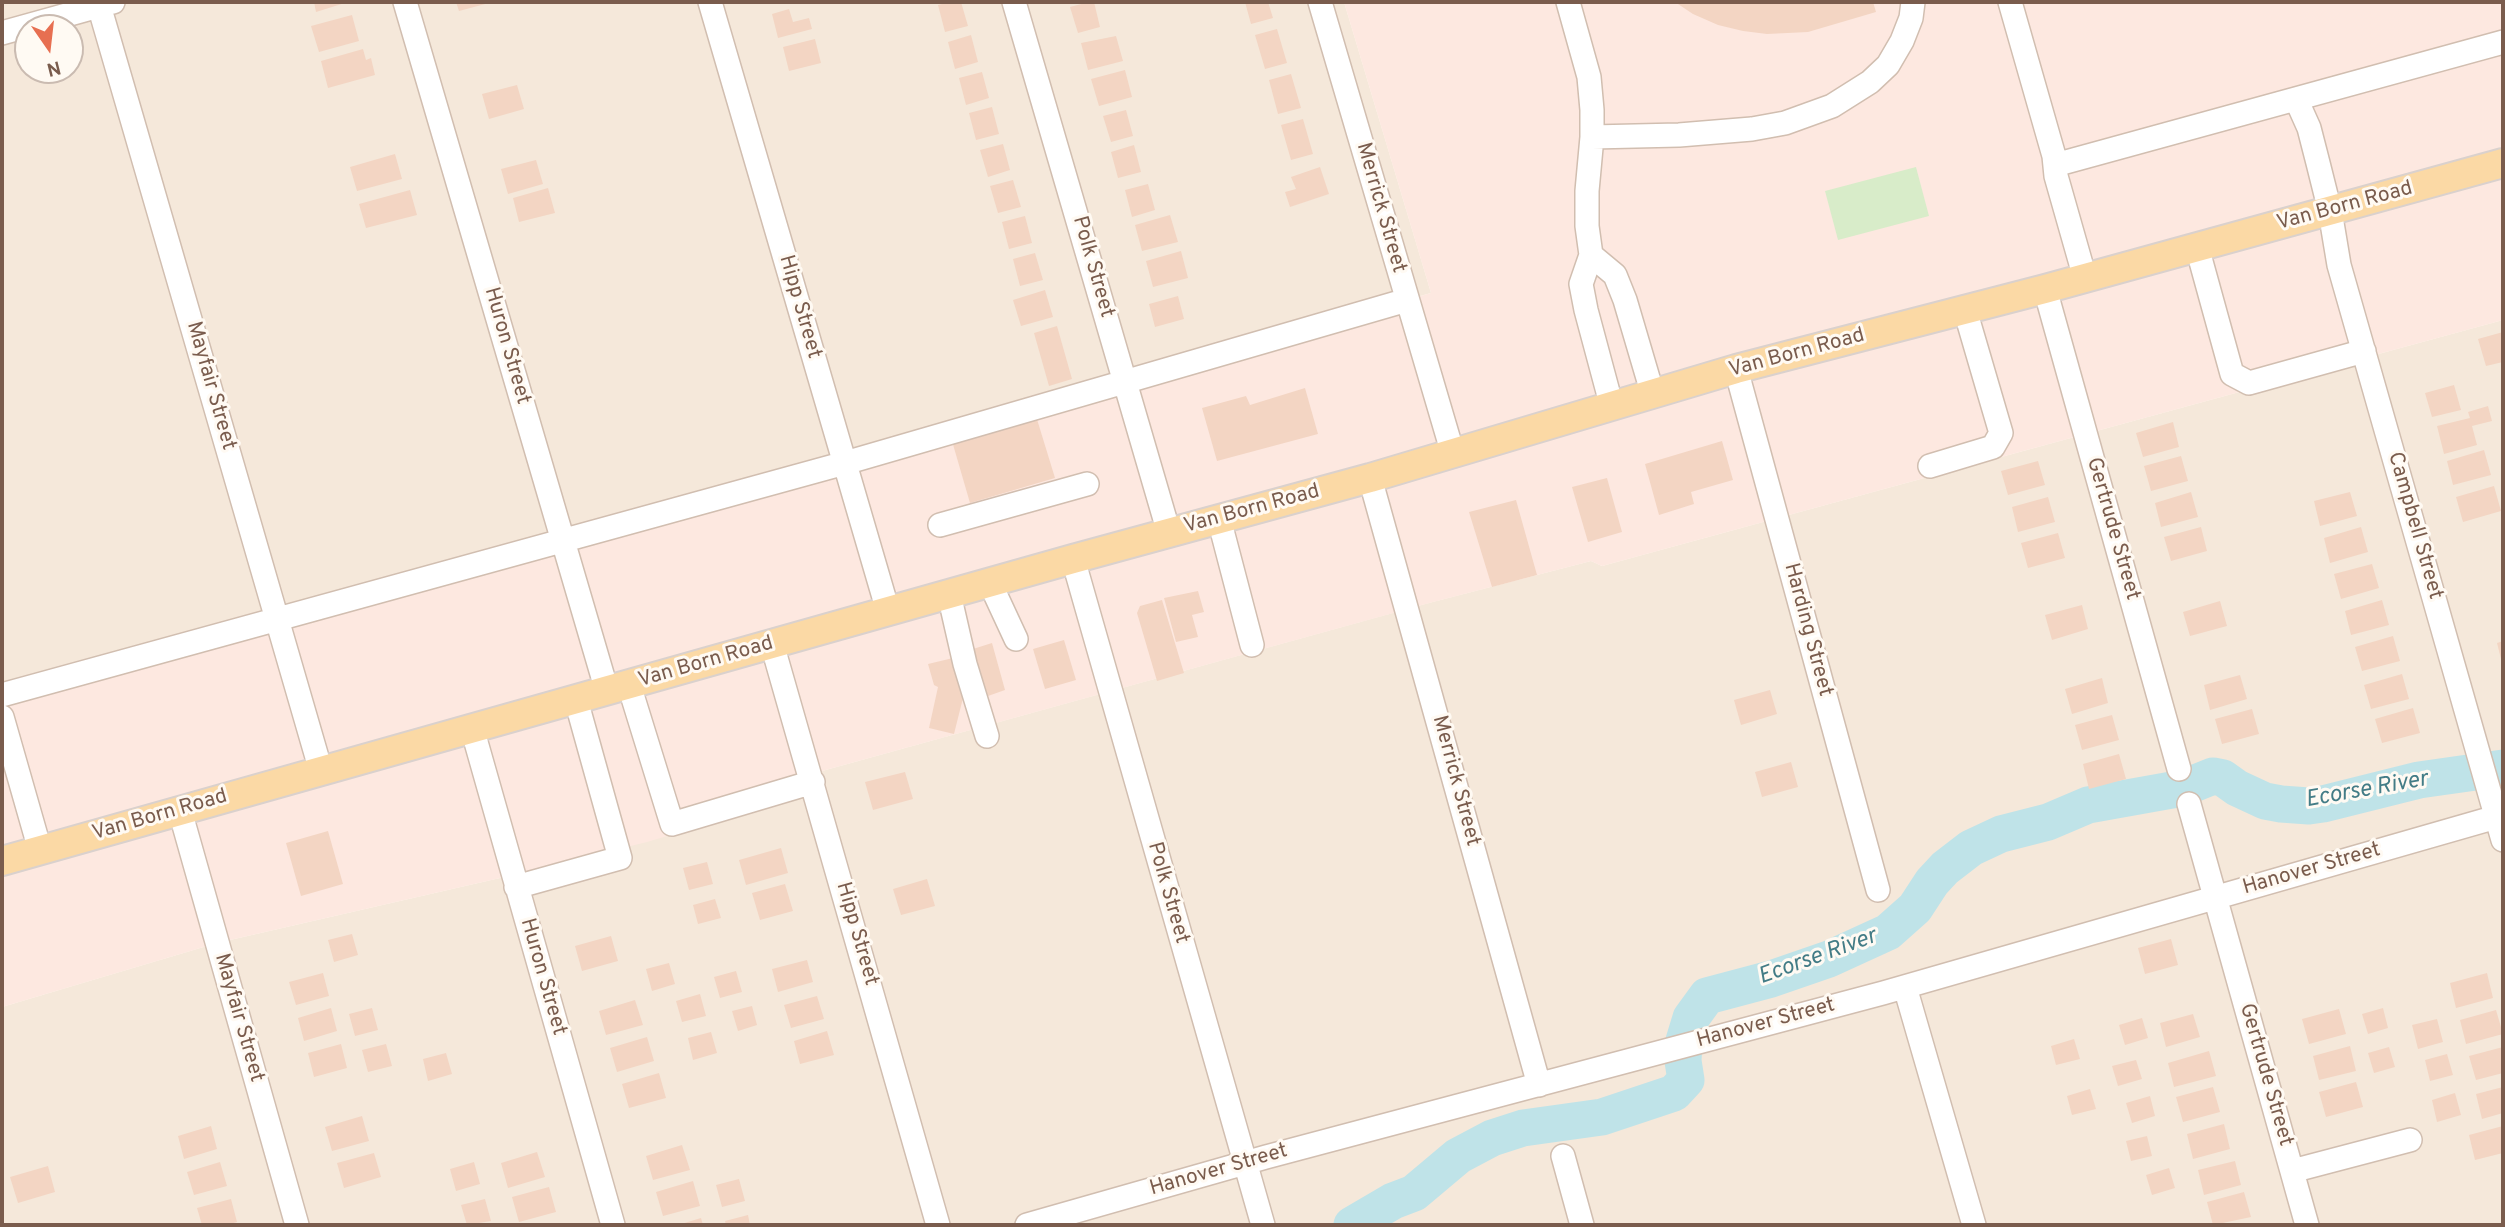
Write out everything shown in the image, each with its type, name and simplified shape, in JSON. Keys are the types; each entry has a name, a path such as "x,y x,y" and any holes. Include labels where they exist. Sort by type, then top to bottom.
{"main road":[{"name":"Van Born Road","path":"2,861 1370,478 1736,369 2045,289 2503,163"}],"street":[{"name":"Huron Street","path":"405,2 563,542 672,824 813,782"},
{"name":"Hipp Street","path":"710,2 888,611"},
{"name":"Polk Street","path":"1014,2 1170,533"},
{"name":"Merrick Street","path":"1320,2 1453,454"},
{"path":"1568,2 1589,77 1592,136 1587,191 1587,226 1591,255 1581,284 1612,407"},
{"path":"1592,136 1679,135 1752,129 1785,123 1832,106 1870,82 1888,65 1902,41 1911,18 1913,2"},
{"path":"2010,2 2085,278"},
{"path":"2,33 104,3"},
{"name":"Mayfair Street","path":"104,3 321,771"},
{"path":"2055,164 2503,42"},
{"name":"Campbell Street","path":"2296,99 2309,128 2330,211 2339,265 2488,787 2500,816 2503,840"},
{"path":"2197,247 2232,374 2249,383 2364,351"},
{"path":"1591,255 1615,275 1653,395"},
{"name":"Gertrude Street","path":"2045,289 2179,769"},
{"path":"2,695 845,463 1408,300"},
{"path":"1930,466 1993,447 2001,433 1965,310"},
{"name":"Harding Street","path":"1736,369 1878,890"},
{"name":"Merrick Street","path":"1370,478 1539,1085"},
{"path":"940,525 1087,484"},
{"path":"1219,519 1252,645"},
{"name":"Polk Street","path":"1073,559 1263,1225"},
{"path":"990,583 1016,639"},
{"path":"949,594 965,664 987,736"},
{"name":"Hipp Street","path":"772,644 938,1225"},
{"path":"516,887 620,858 576,700"},
{"path":"2,717 40,850"},
{"name":"Huron Street","path":"471,729 613,1225"},
{"name":"Gertrude Street","path":"2189,804 2307,1225"},
{"name":"Mayfair Street","path":"180,811 297,1225"},
{"name":"Hanover Street","path":"1027,1225 1245,1163 1905,987 2500,816"},
{"path":"1905,987 1974,1225"},
{"path":"2292,1171 2410,1140"},
{"path":"1563,1156 1583,1225"}],"shaded area":[{"path":"2,2 1344,2 1431,293 2,695"},
{"path":"1344,2 2503,2 2503,320 1602,566 1591,561 1433,602 822,771 813,782 785,801 647,842 217,943 2,1007 2,695 1125,383 1431,293"},
{"path":"2503,320 2503,1225 2,1225 2,1007 217,943 513,875 822,771 1425,604 1591,561 1602,566"}],"green space":[{"path":"1916,167 1929,216 1838,240 1825,191"}],"building":[{"path":"314,2 348,2 316,12"},
{"path":"456,2 489,2 489,3 459,11"},
{"path":"961,2 968,26 945,32 938,5"},
{"path":"1094,2 1100,27 1078,33 1070,7"},
{"path":"1245,2 1268,2 1273,18 1251,24"},
{"path":"1675,2 1873,2 1876,12 1808,32 1767,34 1718,25"},
{"path":"789,9 793,22 809,18 812,29 778,38 772,14"},
{"path":"352,15 359,41 319,52 311,26"},
{"path":"1277,29 1287,63 1265,69 1255,35"},
{"path":"971,35 978,62 955,69 948,42"},
{"path":"1116,36 1123,61 1088,70 1081,43"},
{"path":"815,39 821,63 789,71 783,47"},
{"path":"363,49 366,60 371,58 375,75 328,88 321,61"},
{"path":"1125,70 1132,97 1099,106 1091,79"},
{"path":"982,72 989,98 966,105 959,78"},
{"path":"1291,74 1301,108 1278,114 1269,80"},
{"path":"517,85 524,109 489,119 482,94"},
{"path":"992,107 999,134 976,140 969,113"},
{"path":"1126,110 1133,136 1111,142 1103,116"},
{"path":"1303,119 1313,154 1291,160 1281,125"},
{"path":"1003,144 1010,170 988,177 980,150"},
{"path":"1134,145 1141,172 1118,178 1111,152"},
{"path":"395,154 402,179 357,191 350,167"},
{"path":"536,160 543,184 508,194 501,169"},
{"path":"1320,167 1329,194 1290,207 1285,192 1296,189 1291,177"},
{"path":"1013,180 1021,207 998,213 990,186"},
{"path":"1148,184 1155,210 1132,217 1125,190"},
{"path":"548,188 555,213 519,222 513,198"},
{"path":"410,190 417,215 366,228 359,204"},
{"path":"1170,215 1178,242 1142,251 1135,225"},
{"path":"1025,216 1032,243 1009,249 1002,222"},
{"path":"1181,251 1188,278 1153,287 1146,261"},
{"path":"1035,253 1043,280 1020,286 1013,259"},
{"path":"1045,290 1053,317 1021,326 1013,300"},
{"path":"1178,296 1184,319 1155,327 1149,304"},
{"path":"1057,326 1072,379 1049,386 1034,333"},
{"path":"2503,332 2503,362 2486,366 2478,339"},
{"path":"2454,385 2461,410 2432,417 2425,393"},
{"path":"1305,388 1318,434 1217,461 1202,408 1246,396 1250,405"},
{"path":"2488,406 2492,421 2472,426 2477,445 2444,454 2437,426 2470,418 2468,412"},
{"path":"1036,416 1055,478 970,503 952,441"},
{"path":"2173,422 2179,447 2143,457 2136,433"},
{"path":"1722,441 1733,480 1691,492 1694,504 1659,515 1645,464"},
{"path":"2484,450 2491,475 2453,485 2447,461"},
{"path":"2181,456 2188,481 2151,491 2144,466"},
{"path":"2038,461 2045,485 2008,495 2001,471"},
{"path":"1607,478 1622,532 1588,542 1572,487"},
{"path":"2494,486 2501,511 2463,522 2456,497"},
{"path":"2191,492 2198,517 2161,527 2155,503"},
{"path":"2350,492 2357,516 2320,526 2314,501"},
{"path":"2048,497 2055,522 2018,532 2012,507"},
{"path":"1516,500 1537,575 1492,587 1469,512"},
{"path":"2201,527 2207,551 2171,561 2164,537"},
{"path":"2361,527 2368,552 2330,563 2324,538"},
{"path":"2058,533 2065,558 2028,568 2021,543"},
{"path":"2372,564 2379,588 2341,599 2334,574"},
{"path":"1198,591 1204,612 1192,615 1198,637 1176,642 1164,598"},
{"path":"1162,600 1184,673 1157,681 1137,613 1140,606"},
{"path":"2382,600 2389,625 2351,635 2345,611"},
{"path":"2220,601 2227,626 2190,636 2183,612"},
{"path":"2082,605 2088,629 2052,640 2045,615"},
{"path":"2393,636 2400,661 2362,671 2355,647"},
{"path":"1064,640 1076,680 1045,689 1033,649"},
{"path":"2503,641 2503,663 2502,663 2497,643"},
{"path":"992,643 1005,690 988,696 973,649"},
{"path":"953,658 964,694 954,734 929,728 938,687 934,685 928,664"},
{"path":"2402,674 2409,699 2371,709 2364,685"},
{"path":"2240,675 2247,699 2210,710 2204,685"},
{"path":"2102,678 2108,703 2072,714 2065,689"},
{"path":"1770,690 1777,714 1741,725 1734,700"},
{"path":"2413,708 2420,733 2382,743 2375,719"},
{"path":"2252,709 2259,734 2222,744 2215,719"},
{"path":"2112,715 2119,740 2082,750 2075,725"},
{"path":"2119,754 2126,779 2089,789 2083,764"},
{"path":"1791,762 1798,787 1762,797 1755,772"},
{"path":"905,772 913,799 873,810 865,782"},
{"path":"328,831 343,884 301,896 286,843"},
{"path":"781,848 788,873 746,885 739,860"},
{"path":"707,862 713,884 689,890 683,868"},
{"path":"927,879 935,906 901,915 893,889"},
{"path":"785,884 793,911 760,920 752,893"},
{"path":"715,899 721,918 698,924 693,905"},
{"path":"352,934 358,955 334,962 328,940"},
{"path":"611,936 618,961 582,971 575,946"},
{"path":"2171,939 2178,965 2145,974 2138,948"},
{"path":"807,960 813,982 778,992 772,969"},
{"path":"669,963 675,984 652,991 646,969"},
{"path":"736,971 742,992 720,998 714,977"},
{"path":"323,973 329,996 296,1005 289,982"},
{"path":"2487,973 2493,998 2456,1008 2450,983"},
{"path":"700,994 706,1016 682,1022 676,1001"},
{"path":"817,996 824,1019 791,1028 784,1005"},
{"path":"635,1000 643,1025 606,1035 599,1011"},
{"path":"752,1006 757,1025 738,1031 732,1011"},
{"path":"331,1008 337,1031 304,1041 298,1018"},
{"path":"372,1008 378,1030 355,1036 349,1014"},
{"path":"2383,1008 2388,1028 2368,1034 2362,1014"},
{"path":"2339,1009 2346,1034 2309,1044 2302,1019"},
{"path":"2496,1010 2503,1034 2466,1044 2460,1020"},
{"path":"2193,1014 2200,1037 2166,1047 2160,1023"},
{"path":"2142,1018 2148,1038 2125,1045 2119,1025"},
{"path":"2437,1019 2443,1042 2418,1049 2412,1025"},
{"path":"827,1031 834,1055 800,1064 794,1041"},
{"path":"711,1032 717,1053 693,1060 688,1038"},
{"path":"647,1037 654,1061 617,1072 610,1048"},
{"path":"2074,1039 2080,1059 2056,1065 2051,1046"},
{"path":"341,1044 347,1068 314,1077 308,1053"},
{"path":"386,1044 392,1066 368,1072 362,1050"},
{"path":"2350,1046 2356,1071 2319,1080 2313,1056"},
{"path":"2389,1047 2395,1067 2374,1073 2368,1053"},
{"path":"2503,1047 2503,1073 2476,1080 2469,1056"},
{"path":"2209,1051 2216,1076 2174,1087 2168,1063"},
{"path":"446,1053 452,1074 428,1081 423,1059"},
{"path":"2447,1054 2453,1075 2430,1081 2425,1060"},
{"path":"2136,1060 2142,1079 2118,1086 2112,1066"},
{"path":"659,1073 666,1098 629,1108 622,1084"},
{"path":"2356,1082 2363,1107 2326,1117 2319,1092"},
{"path":"2213,1087 2220,1112 2183,1122 2176,1097"},
{"path":"2503,1087 2503,1113 2482,1119 2476,1094"},
{"path":"2090,1089 2096,1109 2072,1115 2067,1096"},
{"path":"2455,1093 2461,1115 2437,1122 2432,1100"},
{"path":"2150,1096 2155,1116 2132,1123 2126,1103"},
{"path":"362,1116 369,1141 332,1151 325,1127"},
{"path":"2224,1124 2230,1149 2193,1159 2187,1134"},
{"path":"211,1126 217,1149 184,1159 178,1136"},
{"path":"2503,1126 2503,1153 2475,1160 2469,1135"},
{"path":"2147,1136 2152,1156 2131,1161 2126,1141"},
{"path":"682,1145 690,1170 653,1180 646,1156"},
{"path":"537,1152 545,1177 508,1188 501,1163"},
{"path":"374,1153 381,1177 344,1188 337,1163"},
{"path":"2235,1161 2241,1185 2204,1195 2198,1170"},
{"path":"220,1162 227,1186 194,1195 187,1172"},
{"path":"474,1162 480,1184 456,1191 450,1169"},
{"path":"48,1166 55,1192 18,1203 10,1177"},
{"path":"2169,1168 2175,1188 2152,1195 2146,1175"},
{"path":"739,1179 745,1201 722,1207 716,1185"},
{"path":"693,1181 700,1206 663,1216 656,1192"},
{"path":"549,1187 556,1212 519,1222 512,1197"},
{"path":"2244,1192 2251,1217 2213,1225 2207,1202"},
{"path":"231,1199 237,1222 227,1225 202,1225 197,1208"},
{"path":"485,1199 491,1221 467,1225 461,1205"},
{"path":"748,1215 750,1225 726,1225 725,1221"},
{"path":"701,1218 703,1225 678,1225"}],"waterway":[{"name":"Ecorse River","path":"1352,1225 1393,1201 1414,1193 1458,1156 1492,1138 1523,1128 1602,1117 1674,1093 1686,1080 1684,1041 1691,1018 1707,996 1771,979 1829,959 1888,932 1915,908 1945,868 1971,848 2001,834 2048,822 2088,805 2183,788 2213,776 2223,778 2265,801 2309,806 2419,780 2503,768"}]}
